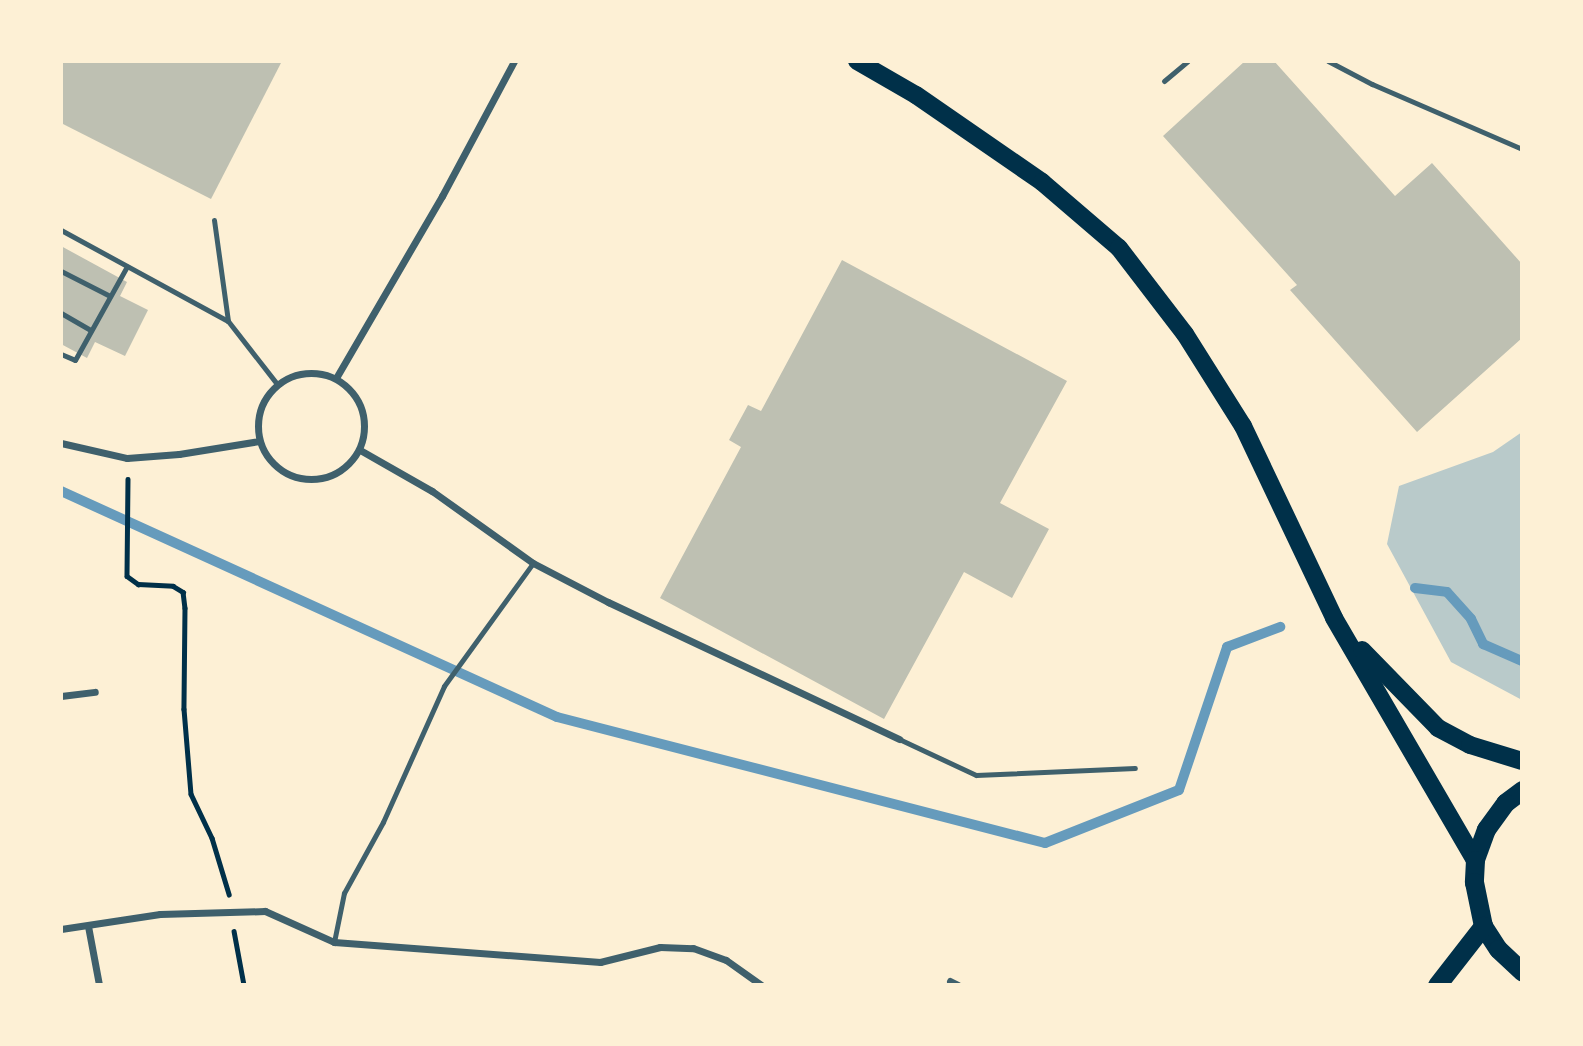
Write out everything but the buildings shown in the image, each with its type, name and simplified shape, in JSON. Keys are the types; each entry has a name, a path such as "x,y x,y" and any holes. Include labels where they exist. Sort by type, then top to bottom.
{"highway":[{"path":"1522,790 1505,803 1486,829 1475,860 1475,893 1483,926 1498,949 1522,971"},
{"path":"1437,985 1483,926"}],"main road":[{"path":"857,61 916,95 1042,182 1119,248 1185,334 1244,426 1334,618 1475,860"},
{"path":"1334,618 1392,684 1438,728 1470,746 1522,761"}],"street":[{"path":"336,378 442,196 514,61"},
{"path":"310,372 336,378 355,395 364,415 365,434 350,464 335,474 314,480 295,478 271,463 259,440 257,419 264,399 277,384 291,376 310,372"},
{"path":"61,443 127,458 179,454 259,440"},
{"path":"359,450 432,491 533,563 608,602 899,739"},
{"path":"61,696 95,692"},
{"path":"61,929 160,914 265,911 334,942 600,962 660,947 693,948 726,960 761,985"},
{"path":"88,926 99,985"}],"lane":[{"path":"1164,81 1188,61"},
{"path":"1328,61 1522,149"},
{"path":"214,220 228,321"},
{"path":"61,230 228,321 277,384"},
{"path":"61,354 75,360 127,266"},
{"path":"61,271 110,296"},
{"path":"61,313 91,330"},
{"path":"334,942 344,893 383,822 444,686 468,649 533,563"},
{"path":"899,739 976,775 1135,768"}],"path":[{"path":"127,458 130,511 127,576 138,584 173,586 183,592 184,709 191,794 212,838 227,883 244,985"}],"shaded area":[{"path":"1522,432 1522,700 1451,662 1387,544 1399,486 1493,452"}],"waterway":[{"path":"61,491 557,717 1045,843 1179,790 1227,647 1280,627"},
{"path":"1415,588 1447,592 1471,619 1483,644 1522,661"}]}
